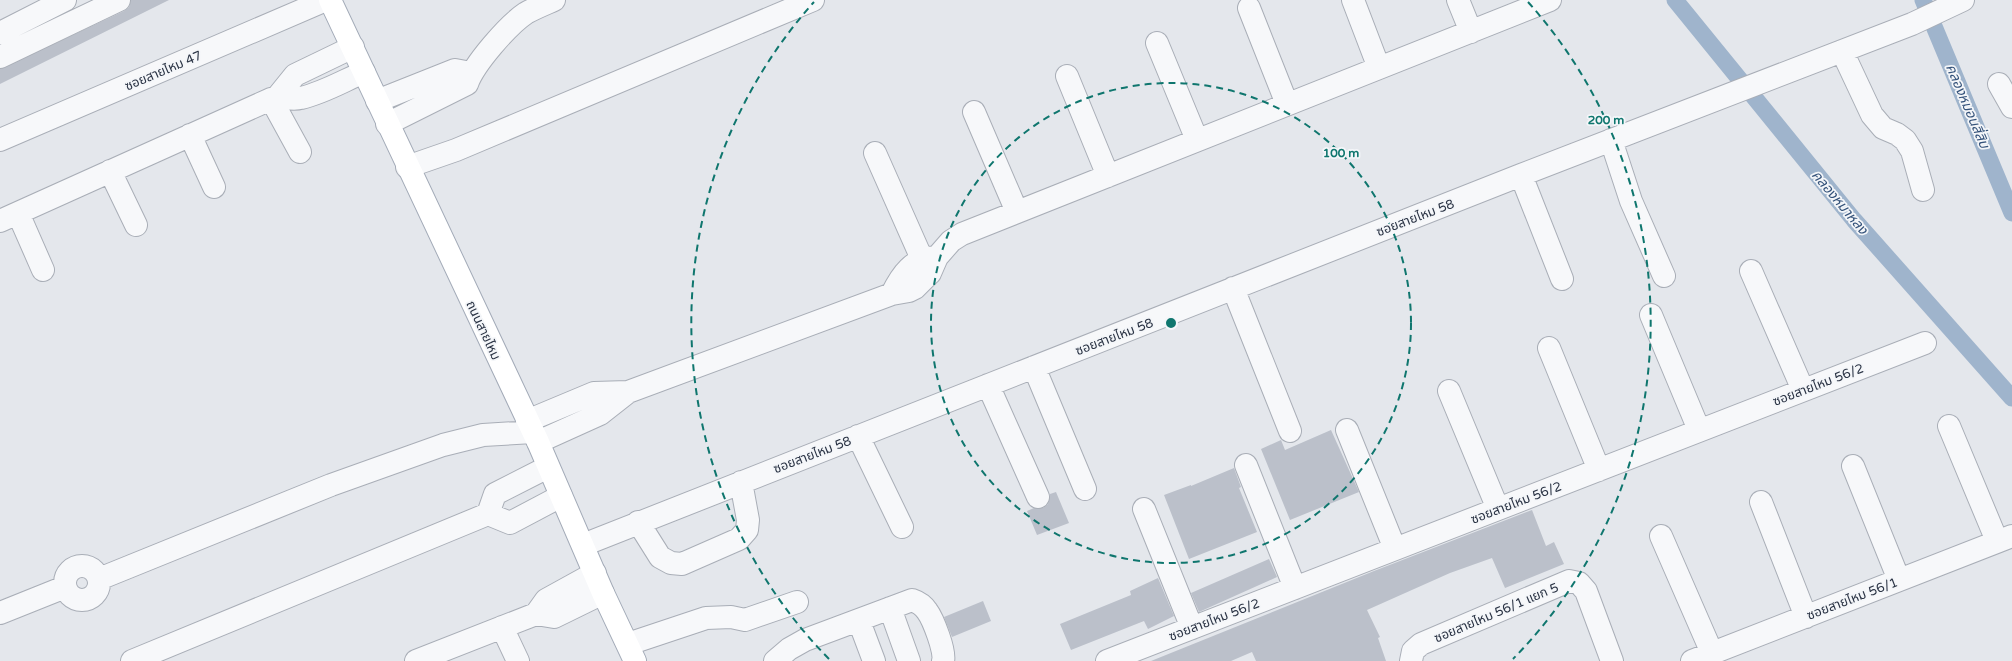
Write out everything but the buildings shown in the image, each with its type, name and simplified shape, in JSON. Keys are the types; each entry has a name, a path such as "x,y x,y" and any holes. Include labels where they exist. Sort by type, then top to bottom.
{"main road":[{"name":"ถนนสายไหม","path":"330,0 353,47 407,167 533,432 631,652"}],"street":[{"path":"0,33 65,0"},
{"path":"0,57 119,0"},
{"name":"ซอยสายไหม 47","path":"0,140 326,0"},
{"path":"387,124 467,84 471,73 516,21 526,13 554,0"},
{"path":"407,167 456,150 813,0"},
{"path":"1353,0 1379,68"},
{"path":"1458,0 1471,32"},
{"path":"0,613 66,587 72,597 83,600 89,599 98,590 99,578 331,485 443,445 483,435 533,432 600,414 628,392 892,294 915,288 929,263 956,237 1550,0"},
{"name":"ซอยสายไหม 58","path":"583,545 638,522 1521,175 1912,24 1958,3"},
{"path":"1249,8 1287,104"},
{"path":"1157,43 1197,140"},
{"path":"43,270 9,217 274,98 295,75 353,47"},
{"path":"1842,51 1872,115 1883,128 1897,134 1905,140 1912,151 1923,190"},
{"path":"377,101 455,70 471,73"},
{"path":"274,98 296,99 312,96 364,72"},
{"path":"1067,76 1108,176"},
{"path":"1999,84 2012,107"},
{"path":"274,98 300,152"},
{"path":"974,112 1017,212"},
{"path":"190,135 214,187"},
{"path":"1611,140 1631,201 1664,276"},
{"path":"875,153 929,263"},
{"path":"110,171 136,225"},
{"path":"1521,175 1562,278"},
{"path":"1751,270 1803,390"},
{"path":"1233,288 1290,431"},
{"path":"1651,315 1699,430"},
{"name":"ซอยสายไหม 56/2","path":"1107,661 1925,343"},
{"path":"1549,348 1599,470"},
{"path":"1034,367 1085,489"},
{"path":"988,385 1038,497"},
{"path":"1449,391 1498,509"},
{"path":"1949,426 2004,538"},
{"path":"1347,430 1395,549"},
{"path":"858,436 902,527"},
{"path":"1246,464 1295,588"},
{"path":"1853,466 1899,580"},
{"path":"488,514 495,494 548,467"},
{"path":"638,522 660,557 671,563 682,564 739,539 747,530 748,520 741,482"},
{"path":"132,661 488,514 510,524 561,496"},
{"path":"1761,502 1806,617"},
{"path":"1144,509 1192,628"},
{"path":"1662,536 1702,657"},
{"name":"ซอยสายไหม 56/1","path":"1702,657 2004,538"},
{"name":"ซอยสายไหม 56/1 แยก 5","path":"1411,661 1413,651 1421,644 1569,581 1579,583 1586,591 1612,661"},
{"path":"429,659 536,614 554,617 599,583"},
{"path":"775,661 789,649 805,640 912,600 918,602 928,611 943,649 943,661"},
{"path":"631,652 706,618 731,616 745,620 797,602"},
{"path":"890,608 909,661"},
{"path":"859,621 874,661"},
{"path":"502,627 518,661"}],"waterway":[{"name":"คลองหมาหลง","path":"1675,0 1854,220 2012,398"},
{"name":"คลองหมอนสี่สิบ","path":"1923,0 2012,213"}]}
